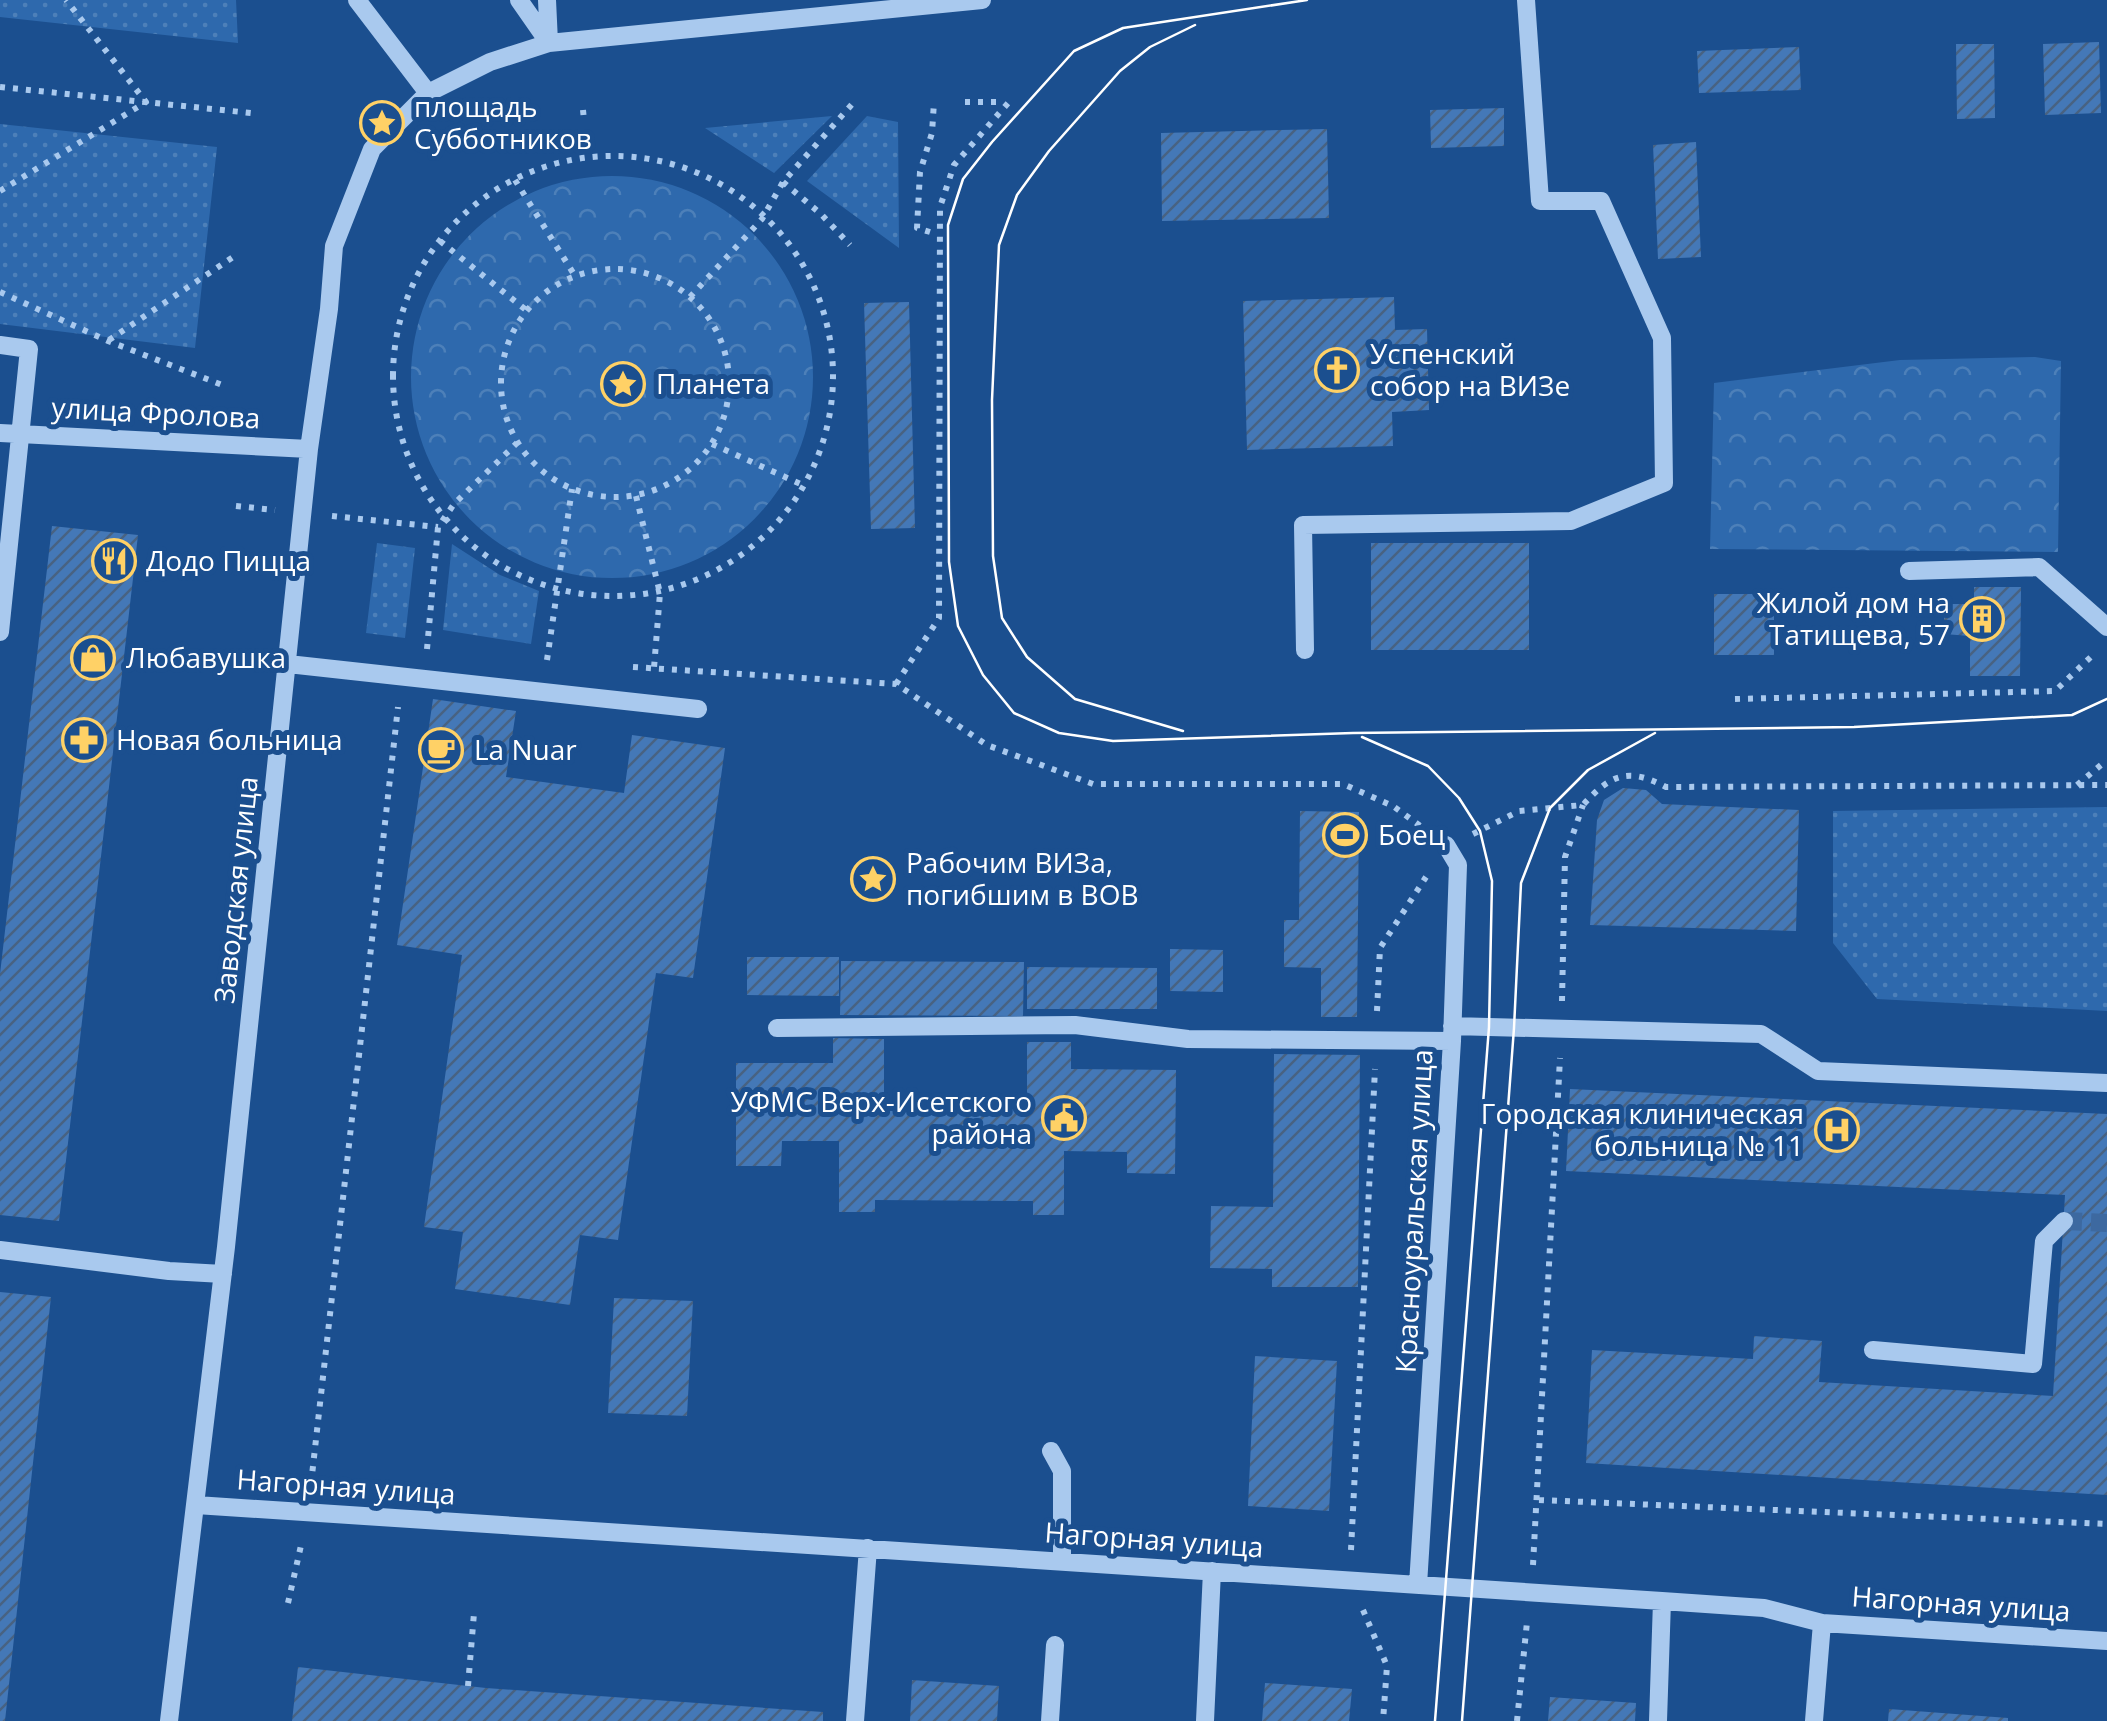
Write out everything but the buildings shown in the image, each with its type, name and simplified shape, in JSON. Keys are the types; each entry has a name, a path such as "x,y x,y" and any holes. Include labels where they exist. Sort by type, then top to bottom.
{"street":[{"path":"358,0 428,94"},
{"path":"519,0 548,43"},
{"path":"547,0 548,43"},
{"name":"Заводская улица","path":"169,1721 223,1274 309,448 334,246 372,149 428,94 490,62 548,43 982,0"},
{"path":"1305,650 1303,525 1571,521 1664,483 1662,338 1601,201 1540,201 1526,0"},
{"path":"0,345 29,348 0,632"},
{"name":"улица Фролова","path":"0,432 309,448"},
{"path":"1909,571 2039,567 2107,627"},
{"path":"288,664 698,709"},
{"name":"Красноуральская улица","path":"1418,1585 1452,1033 1458,866 1446,845"},
{"path":"777,1028 1076,1025 1188,1039 1562,1028 1761,1034 1818,1071 2107,1083"},
{"path":"1873,1350 2034,1364 2044,1241 2064,1221"},
{"path":"0,1250 223,1274"},
{"path":"1052,1450 1062,1470 1062,1562"},
{"name":"Нагорная улица","path":"196,1505 1764,1608 1822,1622 2107,1641"},
{"path":"854,1721 868,1548"},
{"path":"1205,1721 1212,1572"},
{"path":"1658,1721 1662,1601"},
{"path":"1814,1721 1822,1622"},
{"path":"1050,1721 1055,1645"}],"path":[{"path":"66,0 146,102"},
{"path":"0,87 252,114"},
{"path":"0,191 146,102"},
{"path":"690,296 762,219 783,182 854,102"},
{"path":"930,232 917,228 920,172 932,133 934,102"},
{"path":"965,102 996,102"},
{"path":"896,684 939,618 940,207 954,165 1009,102"},
{"path":"583,110 584,120"},
{"path":"635,152 696,166 762,219 812,282 832,349 830,420 805,486 767,535 718,572 660,593 608,598 557,591 494,563 442,518 411,467 394,409 394,350 409,292 440,241 474,206 515,180 585,154 635,152"},
{"path":"515,180 575,276"},
{"path":"783,182 850,245"},
{"path":"440,241 526,310"},
{"path":"108,341 236,255"},
{"path":"606,269 639,272 670,282 690,296 718,334 729,371 727,409 712,444 692,468 666,486 636,496 604,498 572,490 541,471 517,444 503,411 500,375 508,340 526,310 548,290 575,276 606,269"},
{"path":"0,292 108,341 225,386"},
{"path":"288,1602 308,1512 402,676 428,648 438,527 442,518 517,444"},
{"path":"712,444 805,486"},
{"path":"548,660 572,490"},
{"path":"636,496 660,593 654,668"},
{"path":"1735,698 2055,691 2107,642"},
{"path":"428,648 445,650"},
{"path":"530,658 565,661"},
{"path":"618,666 896,684 987,744 1093,784 1343,784 1393,806 1446,845"},
{"path":"2076,785 2107,760"},
{"path":"1517,1721 1539,1500 1562,1028 1565,856 1584,805"},
{"path":"1539,1500 2107,1524"},
{"path":"468,1686 474,1613"},
{"path":"1383,1721 1387,1666"}],"green space":[{"path":"0,0 236,0 238,43 0,17"},
{"path":"832,116 774,173 705,128"},
{"path":"867,116 898,122 899,248 807,181"},
{"path":"0,124 217,147 195,348 0,324"},
{"path":"612,176 651,180 689,191 724,210 754,235 779,265 798,300 809,338 813,377 809,416 798,454 779,489 754,519 724,544 689,563 651,574 612,578 573,574 535,563 500,544 470,519 445,489 426,454 415,416 411,377 415,338 426,300 445,265 470,235 500,210 535,191 573,180"},
{"path":"2035,357 2061,361 2058,552 1710,549 1714,383 1900,360"},
{"path":"377,543 415,548 405,638 366,633"},
{"path":"452,544 500,575 539,591 531,644 443,630"},
{"path":"2107,807 2107,1011 1877,999 1833,943 1833,811"}],"tunnel":[{"path":"2064,1221 2107,1223"}],"tram line":[{"path":"1307,0 1123,28 1074,51 963,179 948,225 949,562 958,626 983,675 1014,713 1059,733 1113,741 1353,733 1854,727 2072,715 2107,699"},
{"path":"1183,731 1075,699 1027,657 1002,618 993,556 992,400 999,245 1017,195 1049,151 1120,71 1150,47 1195,25"},
{"path":"1462,1721 1514,1028 1521,883 1550,808 1588,770 1655,733"},
{"path":"1362,737 1428,766 1459,798 1480,831 1492,881 1489,1027 1435,1721"}],"place":[{"name":"площадь Субботников","path":"382,123"},
{"name":"Успенский собор на ВИЗе","path":"1337,370"},
{"name":"Планета","path":"623,384"},
{"name":"Додо Пицца","path":"114,561"},
{"name":"Жилой дом на Татищева, 57","path":"1982,619"},
{"name":"Любавушка","path":"93,658"},
{"name":"Новая больница","path":"84,740"},
{"name":"La Nuar","path":"441,750"},
{"name":"Боец","path":"1345,835"},
{"name":"Рабочим ВИЗа, погибшим в ВОВ","path":"873,879"},
{"name":"УФМС Верх-Исетского района","path":"1064,1118"},
{"name":"Городская клиническая больница № 11","path":"1837,1130"}]}
